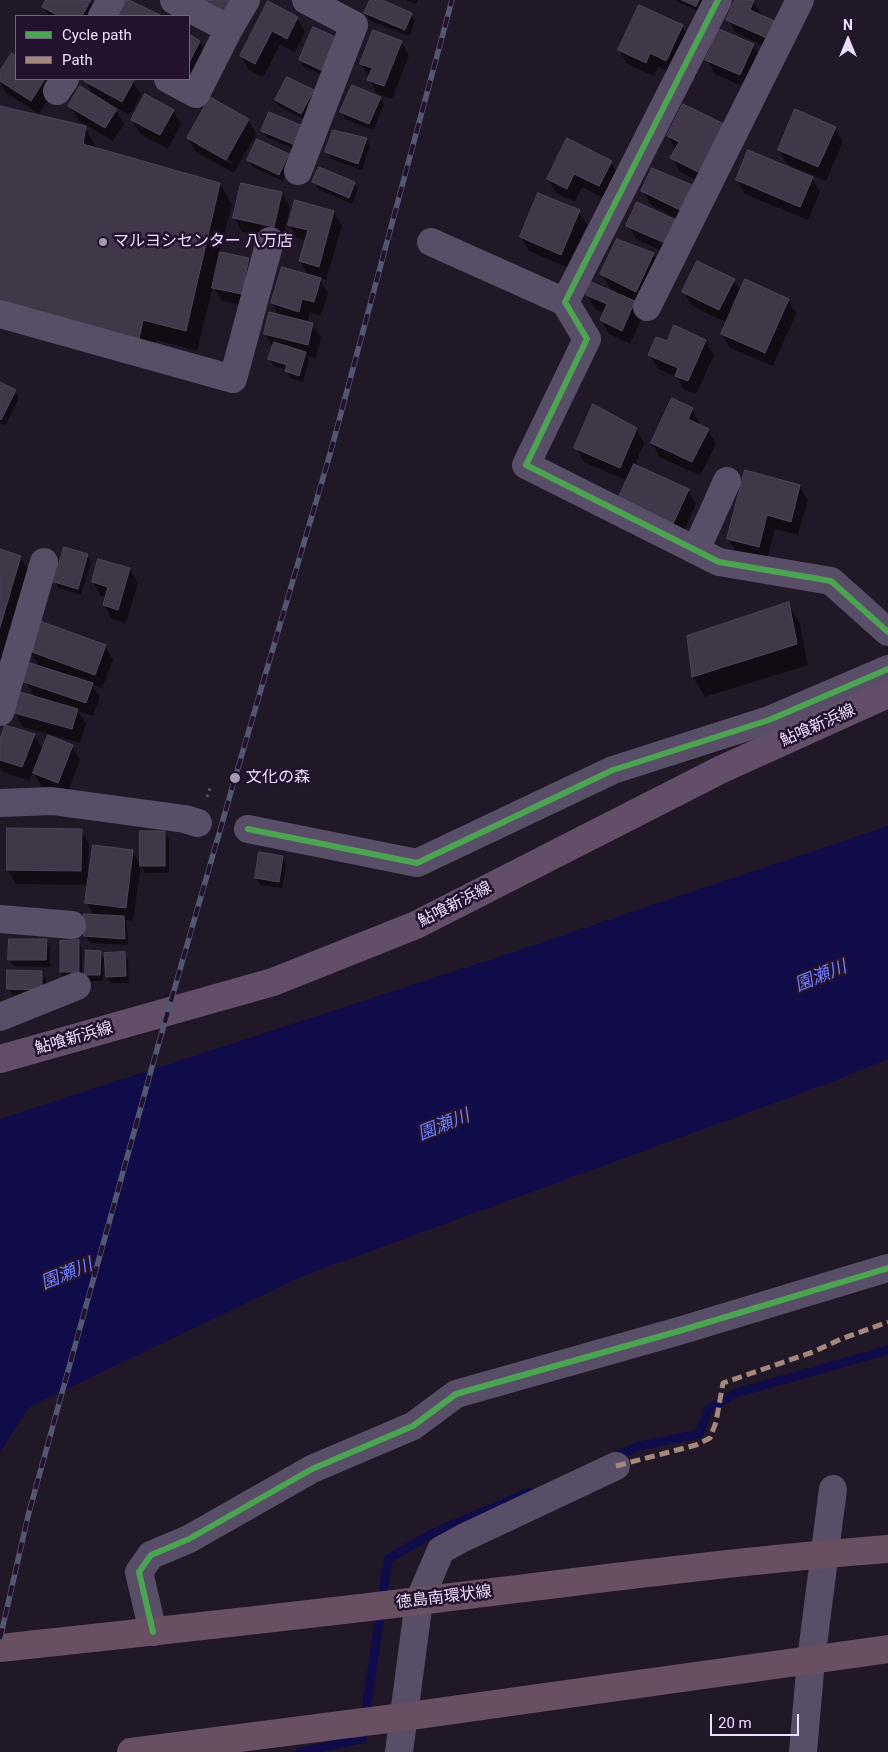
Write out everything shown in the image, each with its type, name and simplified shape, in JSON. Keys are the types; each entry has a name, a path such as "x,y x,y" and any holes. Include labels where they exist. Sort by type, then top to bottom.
{"highway":[{"name":"徳島南環状線","path":"0,1648 419,1601 624,1575 888,1549"},
{"path":"131,1752 403,1717 888,1649"}],"main road":[{"name":"鮎喰新浜線","path":"0,1059 272,982 416,925 720,770 888,694"}],"street":[{"path":"103,15 111,0"},
{"path":"174,0 229,29"},
{"path":"170,80 196,94 246,0"},
{"path":"565,302 718,0"},
{"path":"647,307 800,0"},
{"path":"298,171 354,25 323,4"},
{"path":"0,314 233,379 270,241"},
{"path":"431,242 565,302 587,338 526,465 718,562 831,581 888,632"},
{"path":"696,550 727,481"},
{"path":"0,712 44,562"},
{"path":"248,829 417,862 613,770 769,720 888,669"},
{"path":"0,802 52,801 198,823"},
{"path":"0,919 72,925"},
{"path":"0,1017 78,986"},
{"path":"153,1632 139,1572 151,1555 189,1539 312,1469 413,1426 456,1394 679,1331 888,1268"},
{"path":"399,1752 419,1601 441,1550 616,1466"},
{"path":"803,1752 811,1660 833,1489"}],"water":[{"name":"園瀬川","path":"888,826 888,1059 829,1083 303,1276 29,1407 0,1452 0,1119 495,958"}],"building":[{"path":"46,0 91,0 83,15 57,15 42,7"},
{"path":"125,0 129,0 160,15 118,15"},
{"path":"198,0 230,0 222,14"},
{"path":"370,0 382,0 412,13 405,30 364,13"},
{"path":"682,0 699,0 696,6"},
{"path":"735,0 754,0 750,10 777,22 769,39 726,20"},
{"path":"268,1 298,17 287,39 272,31 255,64 240,56"},
{"path":"639,5 683,25 666,61 650,53 646,63 618,50"},
{"path":"313,27 336,37 321,70 299,60"},
{"path":"719,29 754,44 740,75 705,60"},
{"path":"373,30 402,41 384,86 367,80 372,68 360,64"},
{"path":"190,35 200,41 190,61"},
{"path":"12,53 15,55 15,80 44,80 31,101 0,81 0,71"},
{"path":"287,77 314,90 301,114 275,100"},
{"path":"84,80 134,80 122,102"},
{"path":"352,85 381,97 369,124 340,112"},
{"path":"80,86 117,109 105,128 68,106"},
{"path":"145,94 174,110 160,135 131,120"},
{"path":"210,97 249,119 226,160 187,138"},
{"path":"683,104 726,125 702,174 670,158 679,142 667,136"},
{"name":"マルヨシセンター 八万店","path":"0,106 86,126 83,144 220,183 186,331 143,320 139,339 0,301"},
{"path":"795,109 836,127 818,167 778,150"},
{"path":"269,112 303,126 295,145 261,131"},
{"path":"333,130 367,138 358,164 325,152"},
{"path":"567,138 612,161 599,186 574,174 567,189 547,179"},
{"path":"257,139 289,154 279,175 247,160"},
{"path":"748,150 813,177 800,207 736,180"},
{"path":"319,167 355,182 349,198 312,182"},
{"path":"652,168 692,185 680,210 641,191"},
{"path":"241,183 282,192 274,227 233,218"},
{"path":"538,193 580,210 561,255 520,237"},
{"path":"295,200 334,211 319,267 299,261 308,230 288,225"},
{"path":"637,202 676,220 665,243 626,226"},
{"path":"617,239 654,253 636,292 600,274"},
{"path":"220,252 249,258 242,294 212,288"},
{"path":"697,261 735,279 719,310 682,292"},
{"path":"282,267 321,278 314,302 302,299 299,312 271,303"},
{"path":"745,279 789,299 765,353 721,334"},
{"path":"591,282 635,301 622,331 600,320 607,304 586,295"},
{"path":"269,312 313,323 308,345 264,334"},
{"path":"674,325 706,340 688,381 675,376 678,368 648,355 656,337 667,341"},
{"path":"274,342 306,352 299,376 285,371 287,365 268,359"},
{"path":"0,382 16,390 1,420 0,419"},
{"path":"672,398 693,408 688,419 709,429 692,462 651,443"},
{"path":"593,404 637,428 620,468 574,448"},
{"path":"634,464 689,489 672,526 617,501"},
{"path":"745,470 800,485 791,522 767,515 759,547 727,539"},
{"path":"64,547 88,554 78,589 54,582"},
{"path":"0,549 21,556 0,627"},
{"path":"98,559 130,568 118,610 103,605 108,587 92,582"},
{"path":"789,602 797,644 692,677 687,636"},
{"path":"40,621 106,645 95,675 29,651"},
{"path":"30,663 93,683 86,703 24,682"},
{"path":"20,692 78,709 72,729 14,713"},
{"path":"5,725 35,734 22,767 0,760 0,740"},
{"path":"48,735 73,745 58,783 33,773"},
{"path":"7,828 82,829 81,871 7,870"},
{"path":"140,831 165,831 165,866 140,866"},
{"path":"93,845 133,850 126,908 85,903"},
{"path":"259,852 283,856 279,882 255,878"},
{"path":"84,914 124,916 125,939 84,936"},
{"path":"9,939 47,939 46,960 8,960"},
{"path":"79,940 79,972 60,972 60,941"},
{"path":"86,950 101,951 100,975 85,975"},
{"path":"125,952 126,976 106,977 104,953"},
{"path":"7,970 42,971 42,990 7,989"}],"waterway":[{"path":"611,1458 639,1446 699,1434 708,1410 736,1393 888,1350"},
{"path":"300,1752 362,1739 388,1559 431,1534 530,1492"}],"railway":[{"path":"0,1639 28,1516 152,1067 330,454 452,0"}],"marked path":[{"path":"616,1466 696,1445 710,1438 716,1422 723,1383 813,1352 841,1339 888,1322"}],"cycle path":[{"path":"718,0 565,302 587,339 526,465 719,562 831,581 888,632"},
{"path":"248,829 417,863 613,770 769,720 888,669"},
{"path":"153,1632 139,1572 151,1555 189,1539 312,1469 413,1426 456,1394 679,1331 888,1268"}],"place":[{"name":"マルヨシセンター 八万店","path":"103,242"},
{"name":"文化の森","path":"235,778"}]}
